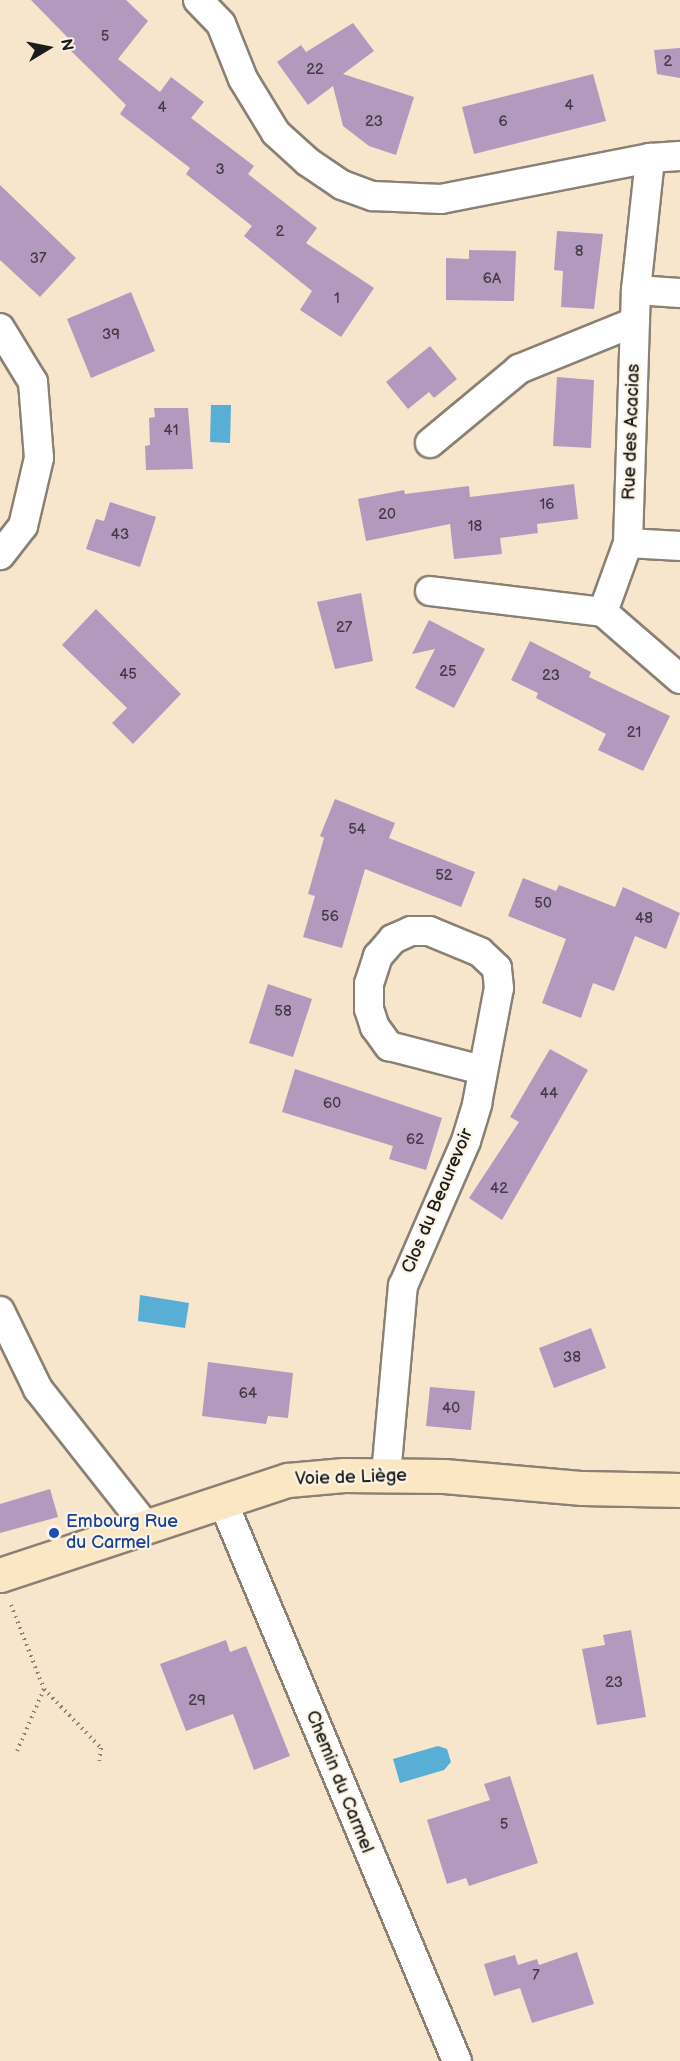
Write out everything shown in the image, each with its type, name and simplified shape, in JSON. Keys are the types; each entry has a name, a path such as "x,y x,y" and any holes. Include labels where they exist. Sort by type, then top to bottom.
{"street":[{"path":"198,0 223,12 243,79 276,133 308,162 342,185 373,196 409,201 466,195 650,159 680,156"},
{"name":"Rue des Acacias","path":"603,612 628,543 636,290 650,159"},
{"path":"636,290 680,293"},
{"path":"430,443 519,369 635,322"},
{"path":"0,328 33,382 39,458 23,526 0,555"},
{"path":"628,543 680,546"},
{"path":"430,591 603,612 680,680"},
{"name":"Clos du Beaurevoir","path":"386,1475 403,1286 466,1141 482,1070 500,988 497,968 480,952 429,931 411,931 393,939 378,956 369,984 369,1009 375,1028 389,1046 482,1070"},
{"path":"0,1311 38,1389 145,1525"},
{"name":"Voie de Liège","path":"4,1586 145,1525 288,1480 386,1475 582,1488 680,1490"},
{"name":"Chemin du Carmel","path":"224,1502 457,2061"}],"path":[{"path":"4,1586 44,1689 100,1748 99,1761"},
{"path":"17,1751 44,1689"}],"water":[{"path":"211,405 231,405 230,443 210,442"},
{"path":"140,1295 189,1303 185,1328 138,1321"},
{"path":"438,1746 447,1749 451,1762 444,1770 400,1783 393,1759"}],"building":[{"path":"31,0 126,0 148,21 118,59 160,92 171,77 204,102 191,118 254,166 248,174 317,228 306,243 374,288 341,337 300,310 312,291 244,236 252,226 186,174 190,168 120,114 126,105 67,47 72,42"},
{"path":"353,23 374,51 343,74 414,97 396,155 369,146 343,126 333,86 308,105 277,62 301,45 306,52"},
{"path":"680,48 680,78 657,74 654,50"},
{"path":"593,74 606,121 474,154 462,107"},
{"path":"0,185 76,258 40,297 0,260"},
{"path":"557,231 603,234 594,309 561,307 563,271 554,270"},
{"path":"469,250 516,251 514,301 446,300 446,258 469,259"},
{"path":"131,292 155,351 91,378 67,319"},
{"path":"430,346 457,379 434,398 429,392 408,409 386,382"},
{"path":"557,377 594,380 591,448 553,446"},
{"path":"154,408 188,408 193,469 146,470 145,446 150,445 149,418 155,417"},
{"path":"574,484 578,519 537,524 538,533 500,538 502,554 454,559 450,524 366,541 358,499 404,490 405,494 469,486 470,497"},
{"path":"110,502 156,517 140,567 86,549 96,519 104,521"},
{"path":"361,593 373,661 335,669 317,602"},
{"path":"96,609 181,694 133,744 112,723 127,708 62,645"},
{"path":"429,620 485,649 454,708 415,688 435,649 412,654"},
{"path":"530,641 591,672 589,677 670,716 643,771 598,750 606,734 536,698 538,693 511,680"},
{"path":"335,799 395,823 389,838 475,872 461,907 365,869 342,948 303,937 315,896 308,894 324,838 320,836"},
{"path":"523,878 556,891 559,885 615,907 623,887 680,913 666,949 635,936 614,991 593,983 581,1018 542,1003 566,939 508,916"},
{"path":"268,984 312,999 293,1057 249,1043"},
{"path":"550,1049 588,1070 502,1220 469,1198 519,1122 510,1117"},
{"path":"295,1069 442,1118 426,1170 389,1159 393,1146 282,1112"},
{"path":"591,1328 606,1368 554,1388 539,1348"},
{"path":"208,1362 293,1373 288,1418 268,1416 266,1424 202,1416"},
{"path":"430,1387 475,1391 471,1430 426,1426"},
{"path":"50,1489 58,1517 0,1533 0,1504"},
{"path":"631,1630 646,1717 597,1725 582,1649 605,1645 603,1635"},
{"path":"226,1640 230,1652 246,1646 290,1756 254,1770 233,1714 186,1731 160,1664"},
{"path":"510,1776 538,1863 469,1886 466,1878 447,1884 427,1820 490,1800 484,1784"},
{"path":"577,1952 594,2004 532,2023 520,1988 494,1996 484,1964 515,1955 518,1965 537,1959 539,1965"}],"place":[{"name":"Embourg Rue du Carmel","path":"54,1533"}]}
